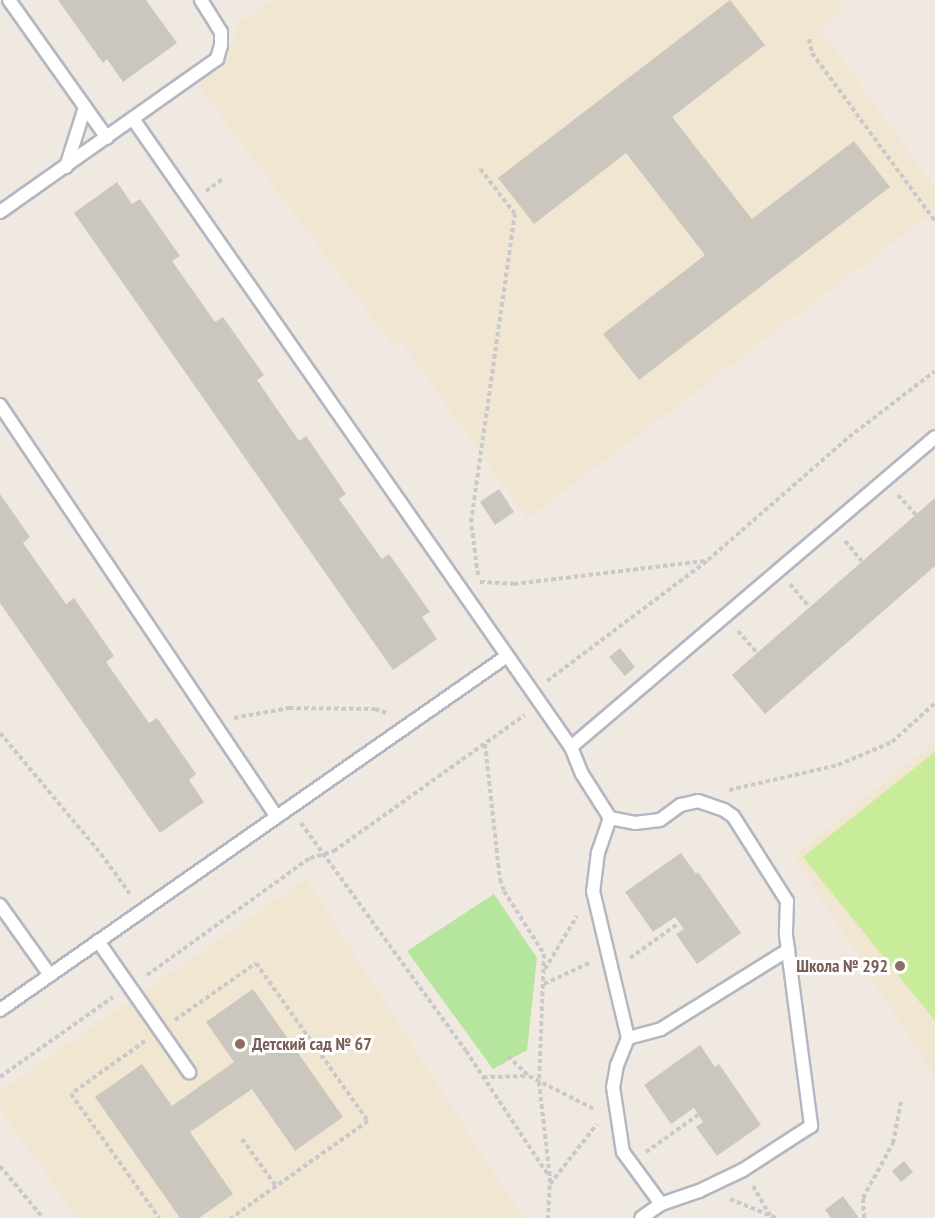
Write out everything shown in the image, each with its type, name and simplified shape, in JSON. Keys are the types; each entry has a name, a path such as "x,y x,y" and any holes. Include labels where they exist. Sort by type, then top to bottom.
{"lane":[{"path":"9,0 107,138"},
{"path":"0,212 217,59 221,45 221,32 201,0"},
{"path":"66,167 85,108"},
{"path":"133,119 571,747 582,774 610,818 635,823 660,820 681,805 698,801 733,816 787,901 788,950 811,1126 743,1170 705,1188 661,1204 641,1218"},
{"path":"0,405 277,817"},
{"path":"571,747 935,437"},
{"path":"0,1010 507,656"},
{"path":"610,818 598,852 593,891 628,1038 617,1065 611,1114 623,1152 661,1204"},
{"path":"0,905 50,975"},
{"path":"99,941 189,1072"},
{"path":"628,1038 662,1029 788,950"}],"path":[{"path":"809,39 812,53 935,221"},
{"path":"479,167 515,214 471,522 485,624"},
{"path":"532,691 708,561 849,437 935,371"},
{"path":"479,582 514,584 708,561"},
{"path":"724,615 757,653"},
{"path":"698,801 731,789 838,765 892,742 935,703"},
{"path":"0,1077 310,858 334,851 541,704"},
{"path":"229,720 266,710 289,708 375,709 392,715"},
{"path":"0,733 101,854 136,903"},
{"path":"485,744 500,879 504,891 542,948 545,970 539,1082 550,1178 549,1218"},
{"path":"290,807 483,1077 550,1178"},
{"path":"545,970 593,891"},
{"path":"612,970 679,923"},
{"path":"544,984 608,954"},
{"path":"159,1218 71,1094 256,963 368,1121 231,1218"},
{"path":"508,1056 529,1076 539,1082 593,1109 611,1114 550,1185"},
{"path":"483,1077 529,1076"},
{"path":"864,1218 863,1198 893,1143 901,1101"},
{"path":"631,1162 698,1115"},
{"path":"242,1139 276,1186"},
{"path":"0,1166 44,1218"},
{"path":"743,1170 773,1218"},
{"path":"705,1188 773,1218"}],"shaded area":[{"path":"273,0 838,0 844,10 821,30 935,188 935,211 527,519 402,342 395,348 198,85 222,67 239,23"},
{"name":"Школа № 292","path":"935,741 935,1078 794,856"},
{"name":"Детский сад № 67","path":"306,879 523,1218 77,1218 0,1109 0,1091"}],"green space":[{"name":"Школа № 292","path":"935,752 935,1021 803,857"},
{"path":"494,894 537,958 527,1050 493,1069 407,951"}],"building":[{"path":"58,0 146,0 177,43 123,82 107,59 103,63"},
{"path":"730,0 765,45 672,117 752,219 854,141 890,187 639,380 603,334 705,255 626,153 534,224 498,178"},
{"path":"117,182 132,204 140,199 180,256 172,261 215,322 223,317 264,375 257,380 299,441 306,436 346,494 339,499 382,559 389,554 430,612 422,617 437,639 393,670 74,213"},
{"path":"499,489 514,512 495,525 480,502"},
{"path":"0,494 30,537 23,543 66,604 74,598 114,656 106,662 149,723 157,718 196,774 189,780 204,802 160,833 0,603"},
{"path":"935,498 935,566 765,714 732,675"},
{"path":"620,648 635,667 625,676 609,657"},
{"path":"681,853 696,874 698,872 741,933 697,964 676,934 684,929 675,917 653,932 625,892"},
{"path":"253,989 343,1117 295,1151 252,1089 190,1132 233,1194 199,1218 180,1218 95,1097 142,1064 172,1106 234,1062 206,1022"},
{"path":"700,1045 715,1067 719,1064 761,1125 717,1156 696,1127 703,1122 694,1108 671,1124 644,1085"},
{"path":"904,1161 913,1172 901,1182 892,1171"},
{"path":"843,1196 859,1218 831,1218 825,1210"}],"place":[{"name":"Школа № 292","path":"900,966"},
{"name":"Детский сад № 67","path":"240,1044"}]}
